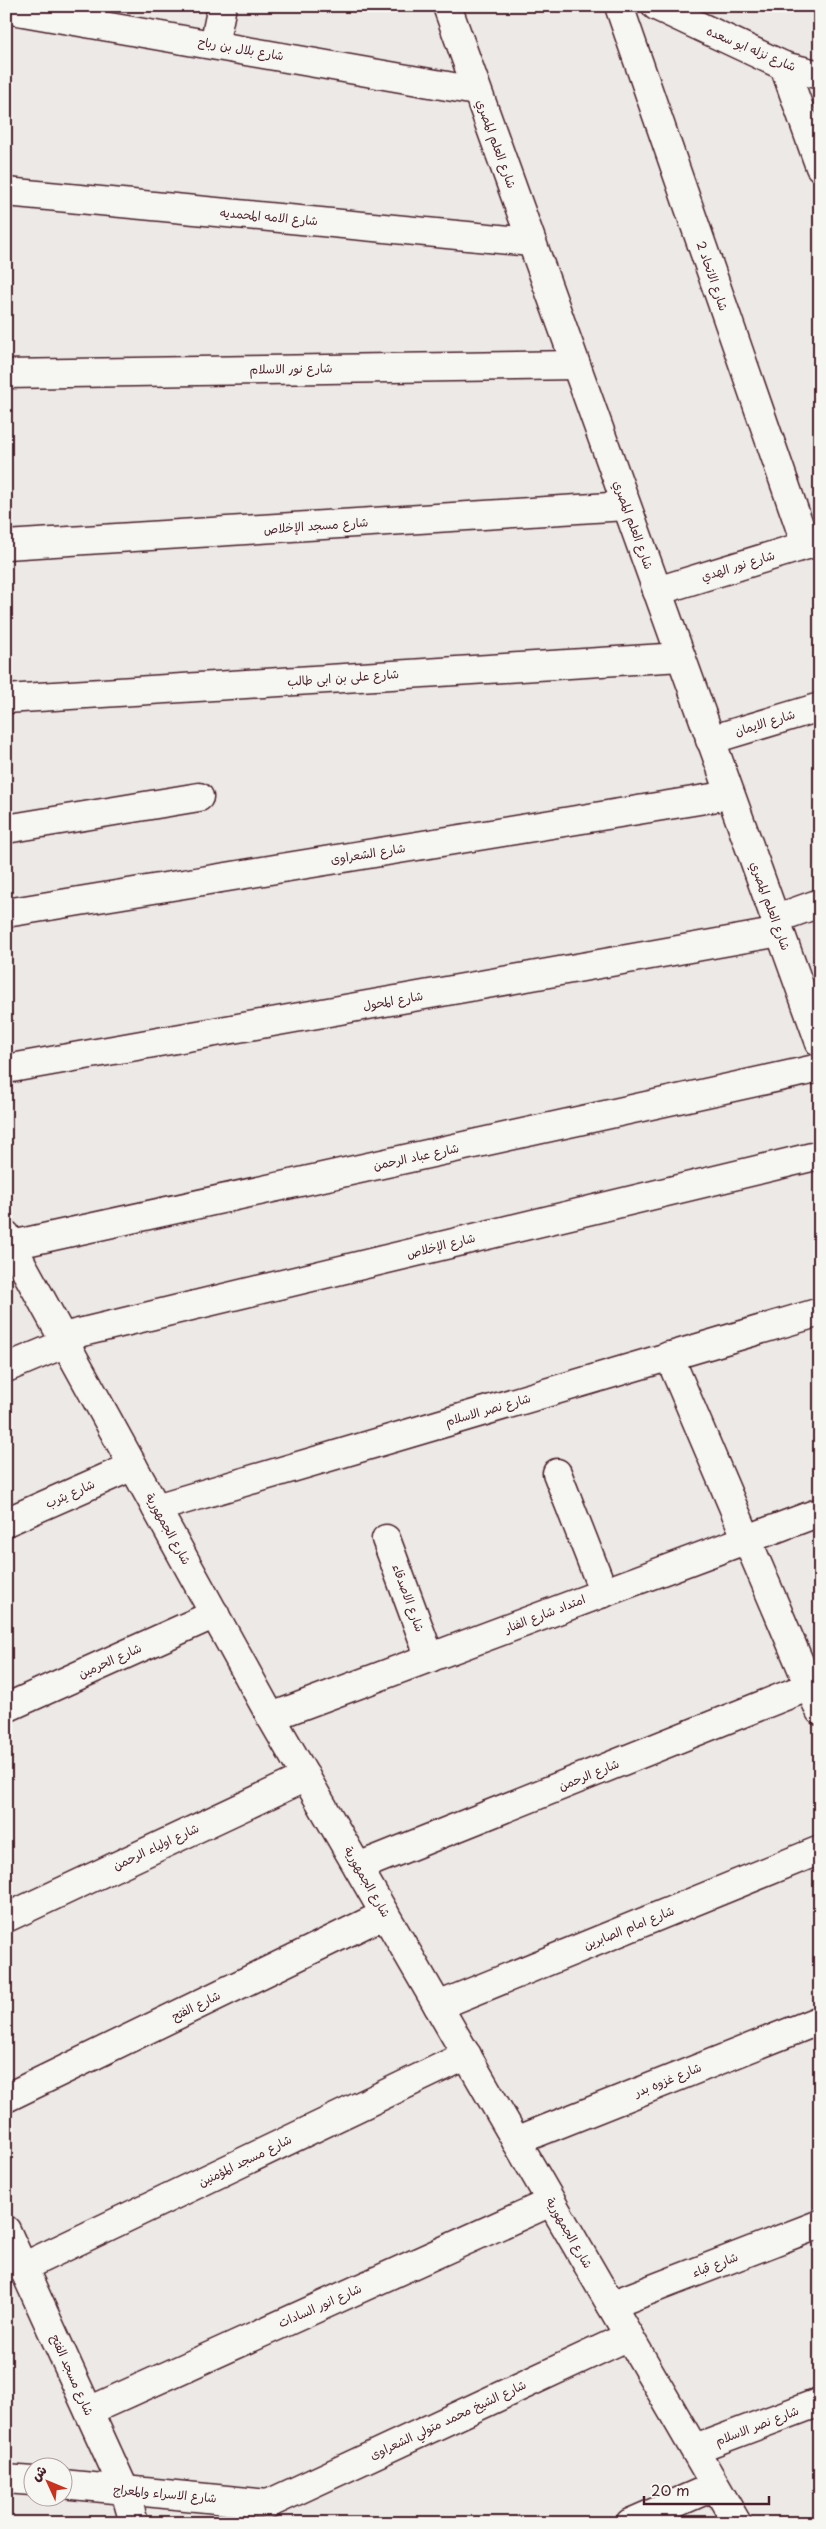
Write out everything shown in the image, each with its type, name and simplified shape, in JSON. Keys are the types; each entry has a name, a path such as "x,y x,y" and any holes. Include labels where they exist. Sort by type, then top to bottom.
{"street":[{"path":"214,45 222,6"},
{"name":"شارع العلم المصري","path":"447,6 820,1043"},
{"name":"شارع الاتحاد 2","path":"619,6 813,543"},
{"name":"شارع نزله ابو سعده","path":"656,6 784,66 820,75"},
{"name":"شارع بلال بن رباح","path":"6,9 53,12 214,45 476,90"},
{"path":"784,66 820,167"},
{"name":"شارع الامه المحمديه","path":"6,192 531,242"},
{"name":"شارع نور الاسلام","path":"6,374 575,365"},
{"name":"شارع مسجد الإخلاص","path":"6,545 626,506"},
{"name":"شارع نور الهدي","path":"656,591 813,543"},
{"name":"شارع على بن ابى طالب","path":"6,699 681,657"},
{"name":"شارع الايمان","path":"710,740 820,707"},
{"name":"شارع الشعراوى","path":"6,913 730,794"},
{"path":"6,829 199,797"},
{"name":"شارع المحول","path":"6,1069 778,926 820,903"},
{"name":"شارع عباد الرحمن","path":"11,1252 820,1068"},
{"name":"شارع الإخلاص","path":"6,1368 64,1340 820,1155"},
{"name":"شارع الجمهورية","path":"11,1252 64,1340 271,1717 737,2523"},
{"name":"شارع نصر الاسلام","path":"156,1508 820,1312"},
{"path":"669,1356 747,1540 814,1684 820,1711"},
{"name":"شارع يثرب","path":"6,1522 133,1466"},
{"path":"557,1473 604,1593"},
{"name":"امتداد شارع الفنار","path":"271,1717 820,1512"},
{"name":"شارع الاصدقاء","path":"386,1538 430,1658"},
{"name":"شارع الحرمين","path":"6,1708 215,1614"},
{"name":"شارع الرحمن","path":"358,1867 814,1684"},
{"name":"شارع اولياء الرحمن","path":"6,1918 306,1777"},
{"name":"شارع امام الصابرين","path":"438,2006 820,1850"},
{"name":"شارع الفتح","path":"6,2098 385,1914"},
{"name":"شارع غزوه بدر","path":"516,2141 820,2020"},
{"name":"شارع مسجد المؤمنين","path":"23,2267 467,2055"},
{"name":"شارع انور السادات","path":"88,2411 551,2202"},
{"name":"شارع قباء","path":"611,2305 820,2224"},
{"name":"شارع مسجد الفتح","path":"6,2230 125,2491 134,2523"},
{"name":"شارع الشيخ محمد متولي الشعراوى","path":"271,2513 629,2336"},
{"name":"شارع نصر الاسلام","path":"695,2449 820,2402"},
{"path":"6,2478 22,2480"},
{"name":"شارع الاسراء والمعراج","path":"72,2485 125,2491 271,2513"},
{"path":"630,2523 715,2486"}]}
